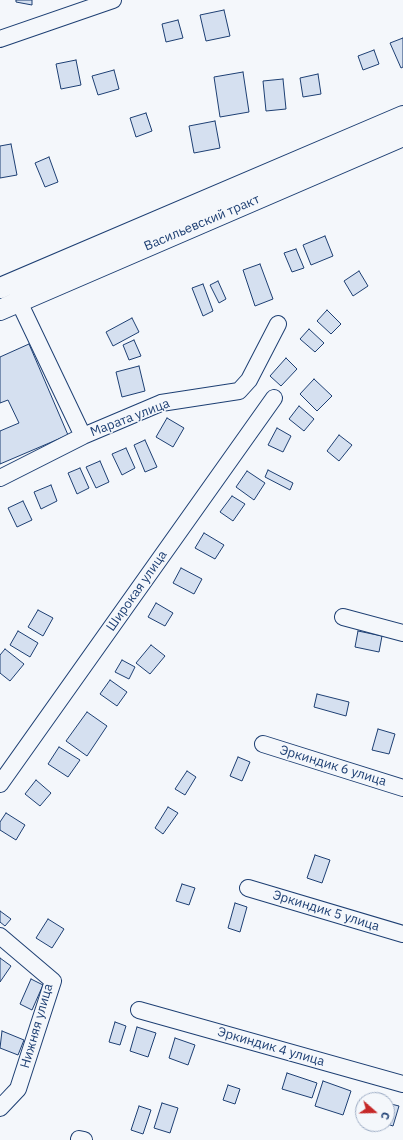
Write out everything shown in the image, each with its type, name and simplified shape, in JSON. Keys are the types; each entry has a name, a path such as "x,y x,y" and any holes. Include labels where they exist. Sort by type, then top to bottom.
{"main road":[{"name":"Васильевский тракт","path":"0,288 403,116"},
{"name":"Васильевский тракт","path":"0,310 403,136"}],"street":[{"path":"0,39 113,0"},
{"path":"19,302 83,436"},
{"name":"Марата улица","path":"0,478 83,436 162,403 239,391 252,374 278,324"},
{"name":"Широкая улица","path":"0,784 274,398"},
{"path":"343,617 403,633"},
{"name":"Эркиндик 6 улица","path":"263,744 403,788"},
{"name":"Эркиндик 5 улица","path":"248,888 403,934"},
{"name":"Нижняя улица","path":"0,936 53,981 18,1089 0,1108"},
{"name":"Эркиндик 4 улица","path":"139,1010 403,1084"}],"building":[{"path":"16,0 32,0 32,5 16,2"},
{"path":"224,10 230,36 206,41 200,15"},
{"path":"178,20 183,38 166,42 162,24"},
{"path":"403,38 403,67 401,68 390,43"},
{"path":"374,50 379,64 363,70 358,56"},
{"path":"76,60 81,85 61,89 56,64"},
{"path":"114,70 119,89 98,95 92,76"},
{"path":"243,72 249,112 220,117 214,77"},
{"path":"318,74 321,94 303,97 300,78"},
{"path":"283,79 286,109 266,111 263,81"},
{"path":"146,113 152,131 136,137 130,118"},
{"path":"215,121 220,148 194,153 189,126"},
{"path":"11,144 17,175 0,178 0,146"},
{"path":"49,157 58,182 45,187 35,163"},
{"path":"325,236 333,256 311,265 303,245"},
{"path":"296,249 304,268 292,272 284,253"},
{"path":"260,264 273,299 255,306 243,270"},
{"path":"359,271 368,286 353,296 344,281"},
{"path":"218,281 226,299 219,303 210,285"},
{"path":"203,284 213,311 203,316 192,288"},
{"path":"327,310 341,324 331,334 317,321"},
{"path":"132,318 139,332 113,346 106,332"},
{"path":"309,329 324,343 315,352 300,339"},
{"path":"134,340 141,356 129,360 123,345"},
{"path":"29,344 68,435 0,464 0,431 19,423 8,400 0,403 0,357"},
{"path":"286,358 297,369 281,386 270,376"},
{"path":"139,366 145,391 122,397 116,372"},
{"path":"314,379 332,396 317,411 300,394"},
{"path":"299,406 314,419 304,431 289,419"},
{"path":"167,418 184,428 173,447 156,437"},
{"path":"277,428 291,436 283,452 268,445"},
{"path":"339,435 352,445 339,461 327,451"},
{"path":"145,440 157,467 145,472 134,445"},
{"path":"126,448 135,468 122,475 112,454"},
{"path":"100,461 109,482 96,488 86,467"},
{"path":"80,468 89,488 77,494 68,473"},
{"path":"268,470 293,483 290,490 265,477"},
{"path":"247,471 265,483 254,500 236,487"},
{"path":"51,485 57,501 41,509 34,492"},
{"path":"232,496 245,504 233,521 220,512"},
{"path":"23,501 32,520 17,527 8,508"},
{"path":"204,533 224,545 215,559 195,548"},
{"path":"181,568 202,579 194,594 173,583"},
{"path":"156,603 173,613 165,626 148,617"},
{"path":"38,610 53,618 43,636 28,627"},
{"path":"18,631 38,643 30,657 10,645"},
{"path":"358,631 382,636 379,652 355,647"},
{"path":"151,645 165,656 150,674 136,663"},
{"path":"5,649 24,664 10,681 0,673 0,655"},
{"path":"122,660 135,667 129,679 115,672"},
{"path":"110,680 127,692 117,706 100,694"},
{"path":"317,694 349,702 346,716 314,707"},
{"path":"87,712 107,726 87,756 66,741"},
{"path":"378,729 395,734 389,754 372,750"},
{"path":"59,747 80,760 68,777 48,764"},
{"path":"238,757 250,762 242,781 230,776"},
{"path":"187,771 196,777 185,795 175,789"},
{"path":"36,780 51,793 40,806 25,794"},
{"path":"168,807 178,813 163,834 155,828"},
{"path":"6,813 25,825 16,840 0,830 0,822"},
{"path":"315,855 330,860 322,883 307,878"},
{"path":"182,884 195,888 189,905 176,901"},
{"path":"235,903 247,907 240,932 228,928"},
{"path":"0,911 11,919 5,926 0,922"},
{"path":"48,919 64,929 52,948 36,938"},
{"path":"0,958 11,966 0,982"},
{"path":"31,979 43,985 32,1010 20,1004"},
{"path":"115,1022 126,1026 120,1045 109,1042"},
{"path":"137,1027 156,1033 148,1057 130,1051"},
{"path":"2,1031 24,1040 18,1055 0,1048"},
{"path":"175,1038 195,1045 188,1065 169,1058"},
{"path":"287,1073 317,1083 312,1098 282,1089"},
{"path":"323,1081 351,1091 343,1115 315,1106"},
{"path":"228,1085 240,1089 235,1104 223,1100"},
{"path":"162,1103 178,1108 170,1133 154,1128"},
{"path":"395,1105 399,1106 395,1119"},
{"path":"139,1106 151,1110 143,1134 131,1130"}]}
